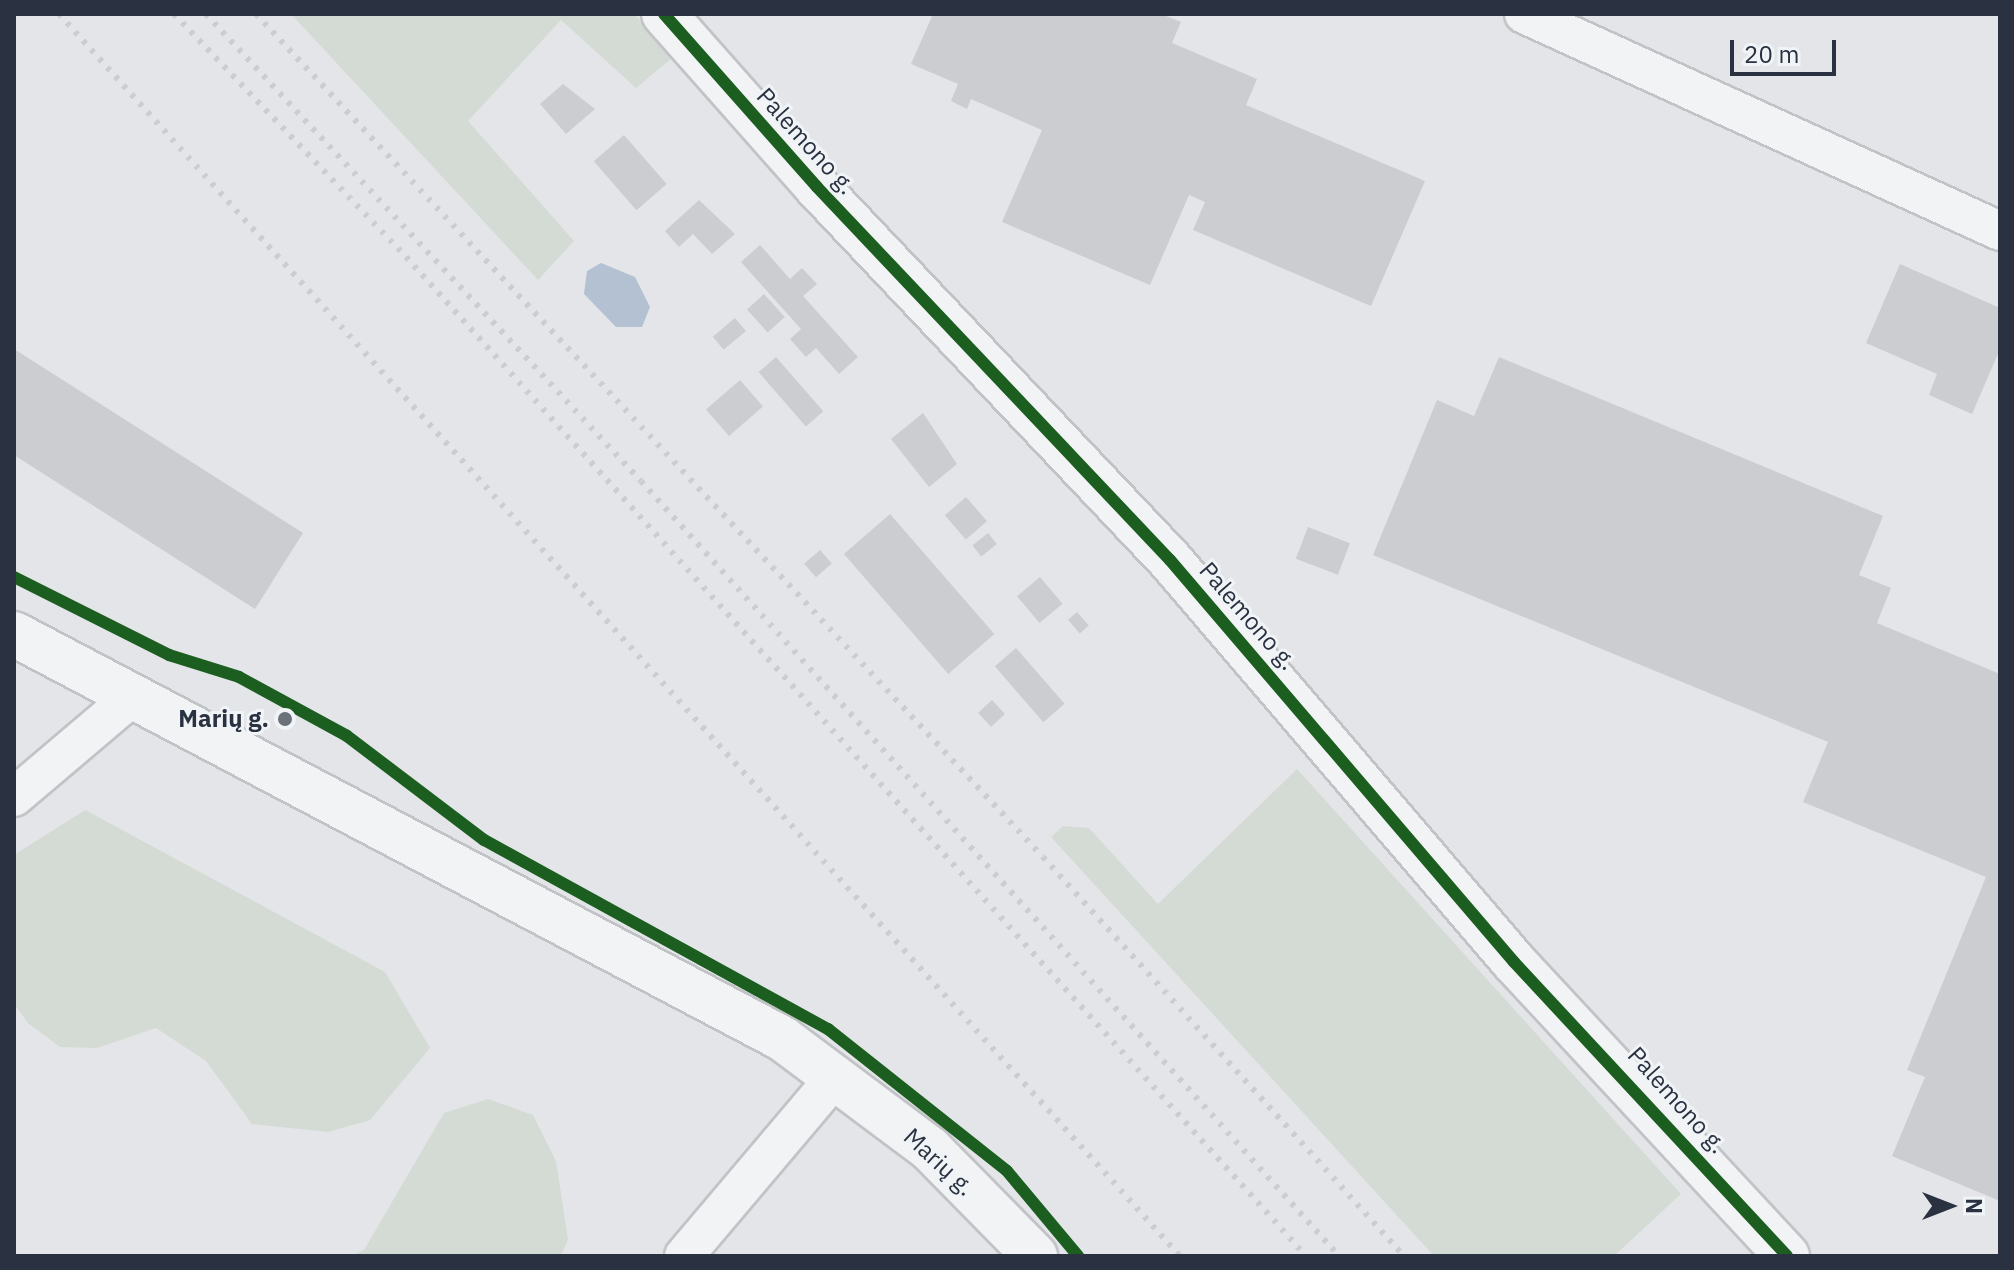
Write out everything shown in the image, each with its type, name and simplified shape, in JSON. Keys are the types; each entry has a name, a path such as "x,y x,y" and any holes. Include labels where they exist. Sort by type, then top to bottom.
{"street":[{"name":"Palemono g.","path":"664,14 817,187 1170,560 1514,962 1787,1256"},
{"path":"1524,14 2000,231"},
{"name":"Marių g.","path":"14,634 670,974 836,1076 930,1149 1035,1256"},
{"path":"14,797 132,697"},
{"path":"684,1256 836,1076"}],"shaded area":[{"path":"291,14 634,14 673,57 636,88 561,20 468,121 574,241 538,280"},
{"path":"1297,769 1681,1194 1614,1256 1434,1256 1051,837 1063,826 1089,828 1158,904"},
{"path":"85,810 385,972 430,1048 370,1120 328,1132 252,1124 206,1061 156,1028 97,1048 60,1047 28,1023 14,1004 14,855"},
{"path":"488,1099 533,1115 556,1161 568,1239 561,1256 351,1256 364,1250 444,1113"}],"water":[{"path":"601,263 635,277 650,307 642,327 616,327 584,294 587,271"}],"building":[{"path":"933,14 1161,14 1181,22 1172,43 1257,79 1246,105 1425,181 1371,306 1193,230 1205,202 1189,195 1150,285 1002,222 1042,130 971,99 967,109 951,101 958,84 911,64"},
{"path":"563,84 595,109 566,134 540,104"},
{"path":"624,135 667,184 636,210 594,161"},
{"path":"699,200 735,234 712,254 693,234 679,247 665,231"},
{"path":"760,245 790,279 802,268 817,284 803,296 858,357 839,374 816,348 806,357 790,339 801,329 741,262"},
{"path":"1900,264 2000,308 2000,349 1972,414 1929,395 1937,374 1866,343"},
{"path":"764,294 785,317 768,332 747,309"},
{"path":"735,318 746,331 724,350 713,337"},
{"path":"14,349 303,533 255,609 14,455"},
{"path":"776,357 823,411 806,426 759,372"},
{"path":"1499,357 1883,516 1859,575 1891,588 1877,623 2000,674 2000,1201 1892,1156 1925,1077 1907,1070 1986,877 1803,802 1828,742 1373,555 1437,400 1474,416"},
{"path":"740,380 763,406 729,436 706,410"},
{"path":"923,413 957,464 929,487 891,439"},
{"path":"966,497 987,521 966,540 945,515"},
{"path":"890,514 994,634 948,674 844,554"},
{"path":"1308,527 1350,543 1338,575 1296,559"},
{"path":"988,533 997,544 981,556 972,546"},
{"path":"820,550 832,564 816,577 804,564"},
{"path":"1040,577 1062,604 1040,623 1017,596"},
{"path":"1077,612 1089,626 1080,633 1068,620"},
{"path":"1016,648 1065,704 1043,722 995,666"},
{"path":"992,700 1005,714 991,727 978,713"}],"railway":[{"path":"59,14 1180,1256"},
{"path":"174,14 398,248 1306,1256"},
{"path":"206,14 641,481 1339,1256"},
{"path":"256,14 1043,857 1404,1256"}],"cycle path":[{"path":"664,14 817,187 1170,560 1514,962 1787,1256"},
{"path":"14,577 169,655 239,677 347,736 484,840 828,1029 1007,1171 1078,1256"}],"place":[{"name":"Marių g.","path":"285,719"}]}
